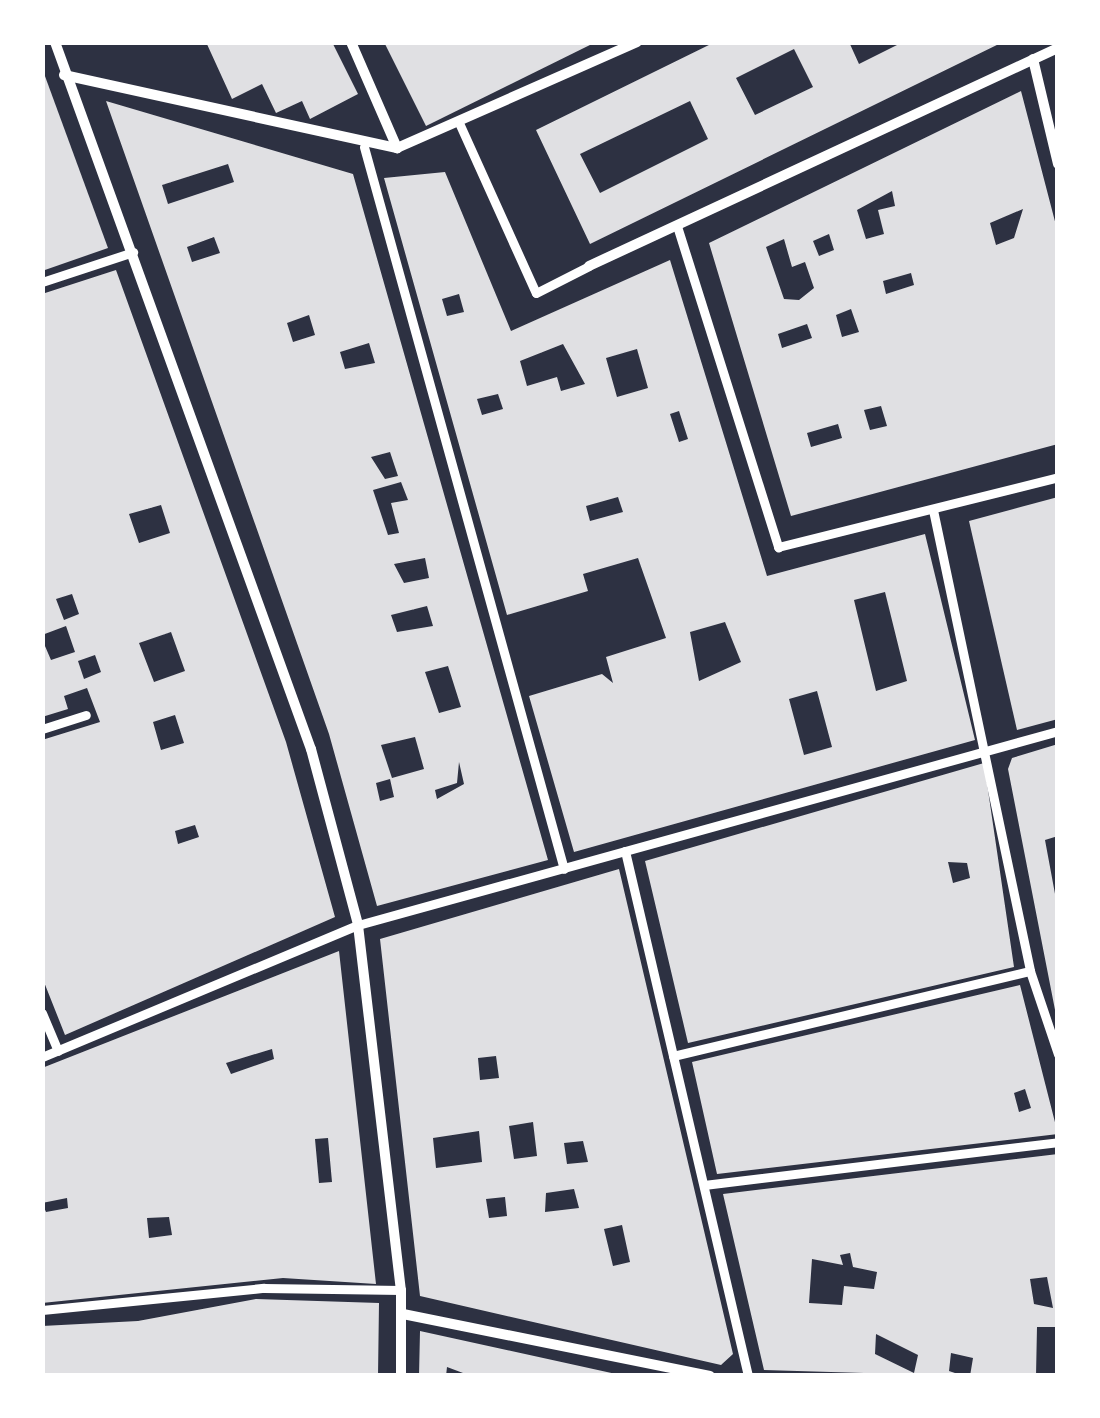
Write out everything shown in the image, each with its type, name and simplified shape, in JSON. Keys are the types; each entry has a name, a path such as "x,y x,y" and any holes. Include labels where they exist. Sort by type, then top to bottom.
{"street":[{"path":"55,42 311,749 358,925 401,1290 401,1376"},
{"path":"351,42 397,148"},
{"path":"64,74 364,148 397,148 460,125 636,42"},
{"path":"460,125 536,293 1058,48"},
{"path":"1033,58 1058,164"},
{"path":"364,148 564,869"},
{"path":"677,226 778,548 1058,477"},
{"path":"42,282 132,252"},
{"path":"933,510 987,752 1030,971 1058,1054"},
{"path":"42,729 86,715"},
{"path":"42,1058 358,925 1058,731"},
{"path":"625,851 748,1376"},
{"path":"674,1056 1030,971"},
{"path":"42,1013 58,1052"},
{"path":"704,1185 1058,1142"},
{"path":"42,1310 264,1288 401,1290"},
{"path":"403,1314 710,1376"}],"building":[{"path":"206,42 332,42 358,94 310,119 302,101 276,113 262,84 232,99"},
{"path":"384,42 596,42 426,126"},
{"path":"715,42 849,42 859,64 903,42 1003,42 590,244 536,130","holes":["794,49 813,87 755,115 736,78","690,101 708,139 600,193 580,154"]},
{"path":"42,68 108,248 42,271"},
{"path":"1021,91 1058,233 1058,444 791,516 709,243","holes":["892,191 895,206 878,210 884,234 866,239 857,210","1023,209 1014,238 996,245 990,223","829,234 834,250 819,256 813,241","784,239 792,267 805,262 814,288 799,300 784,299 766,247","911,273 914,285 886,294 883,281","851,309 859,332 842,337 836,315","807,324 812,338 782,348 778,334","881,406 887,426 870,430 864,410","838,424 842,438 811,447 807,433"]},
{"path":"106,101 353,174 548,860 377,906 329,734","holes":["228,164 234,182 168,204 162,185","214,237 220,253 192,262 187,247","309,315 315,335 293,342 287,323","369,343 375,363 345,369 340,352","390,452 398,476 385,479 371,457","401,482 408,500 391,503 399,533 388,535 373,490","425,558 429,578 404,583 394,564","427,606 433,626 397,632 391,615","448,666 461,707 439,713 425,672","415,737 424,769 392,778 381,745","459,762 464,784 437,799 435,790 457,783","390,779 394,797 380,801 376,783"]},
{"path":"445,172 511,331 670,260 767,576 925,534 975,740 574,852 529,696 602,674 613,683 606,657 666,638 638,558 583,574 588,591 507,615 384,178","holes":["459,294 464,312 447,316 442,299","563,344 585,384 561,391 557,377 527,386 520,361","637,349 648,388 617,397 606,358","498,394 503,409 482,415 477,399","679,411 688,439 679,442 670,414","618,497 623,512 590,521 586,506","885,592 907,681 876,691 854,600","725,622 741,662 699,681 690,632","817,691 832,747 804,755 789,699"]},
{"path":"116,270 286,742 335,917 65,1035 42,977 42,740 100,722 87,688 64,696 68,709 42,717 42,639 51,660 75,652 66,626 42,635 42,294","holes":["161,505 170,533 139,543 129,514","72,594 79,614 64,620 56,599","171,632 185,671 154,682 139,643","95,655 101,672 84,679 78,661","175,715 184,743 161,750 153,722","195,825 199,837 178,844 175,831"]},
{"path":"1058,497 1058,719 1017,730 969,521"},
{"path":"1058,744 1058,836 1045,840 1058,910 1056,1015 1008,769 1012,758"},
{"path":"984,763 1014,967 688,1043 645,861","holes":["948,862 967,863 970,878 953,883"]},
{"path":"619,869 733,1354 721,1365 420,1296 380,939","holes":["496,1056 499,1078 480,1080 478,1058","533,1122 537,1156 514,1159 509,1126","479,1131 482,1162 436,1168 433,1138","583,1141 588,1162 567,1164 564,1143","574,1189 579,1208 545,1212 546,1193","505,1197 507,1216 489,1218 486,1199","622,1225 630,1262 613,1266 604,1229"]},
{"path":"339,951 376,1284 283,1278 42,1303 42,1203 42,1068","holes":["272,1049 274,1059 231,1074 226,1063","328,1138 332,1182 319,1183 315,1139","67,1198 68,1208 46,1212 42,1203","169,1217 172,1235 149,1238 147,1218"]},
{"path":"1020,985 1058,1134 717,1174 692,1062","holes":["1025,1089 1031,1108 1019,1112 1014,1093"]},
{"path":"1058,1154 1058,1327 1037,1327 1036,1376 970,1376 973,1358 951,1353 949,1371 964,1376 764,1370 723,1194","holes":["850,1253 853,1267 877,1272 874,1289 844,1286 842,1305 809,1303 812,1259 843,1265 840,1255","1047,1277 1053,1308 1034,1304 1030,1279","876,1334 918,1355 914,1373 875,1354"]},
{"path":"256,1299 379,1303 378,1376 42,1376 42,1326 138,1321"},
{"path":"420,1331 616,1376 471,1376 447,1367 446,1376 419,1376"}]}
